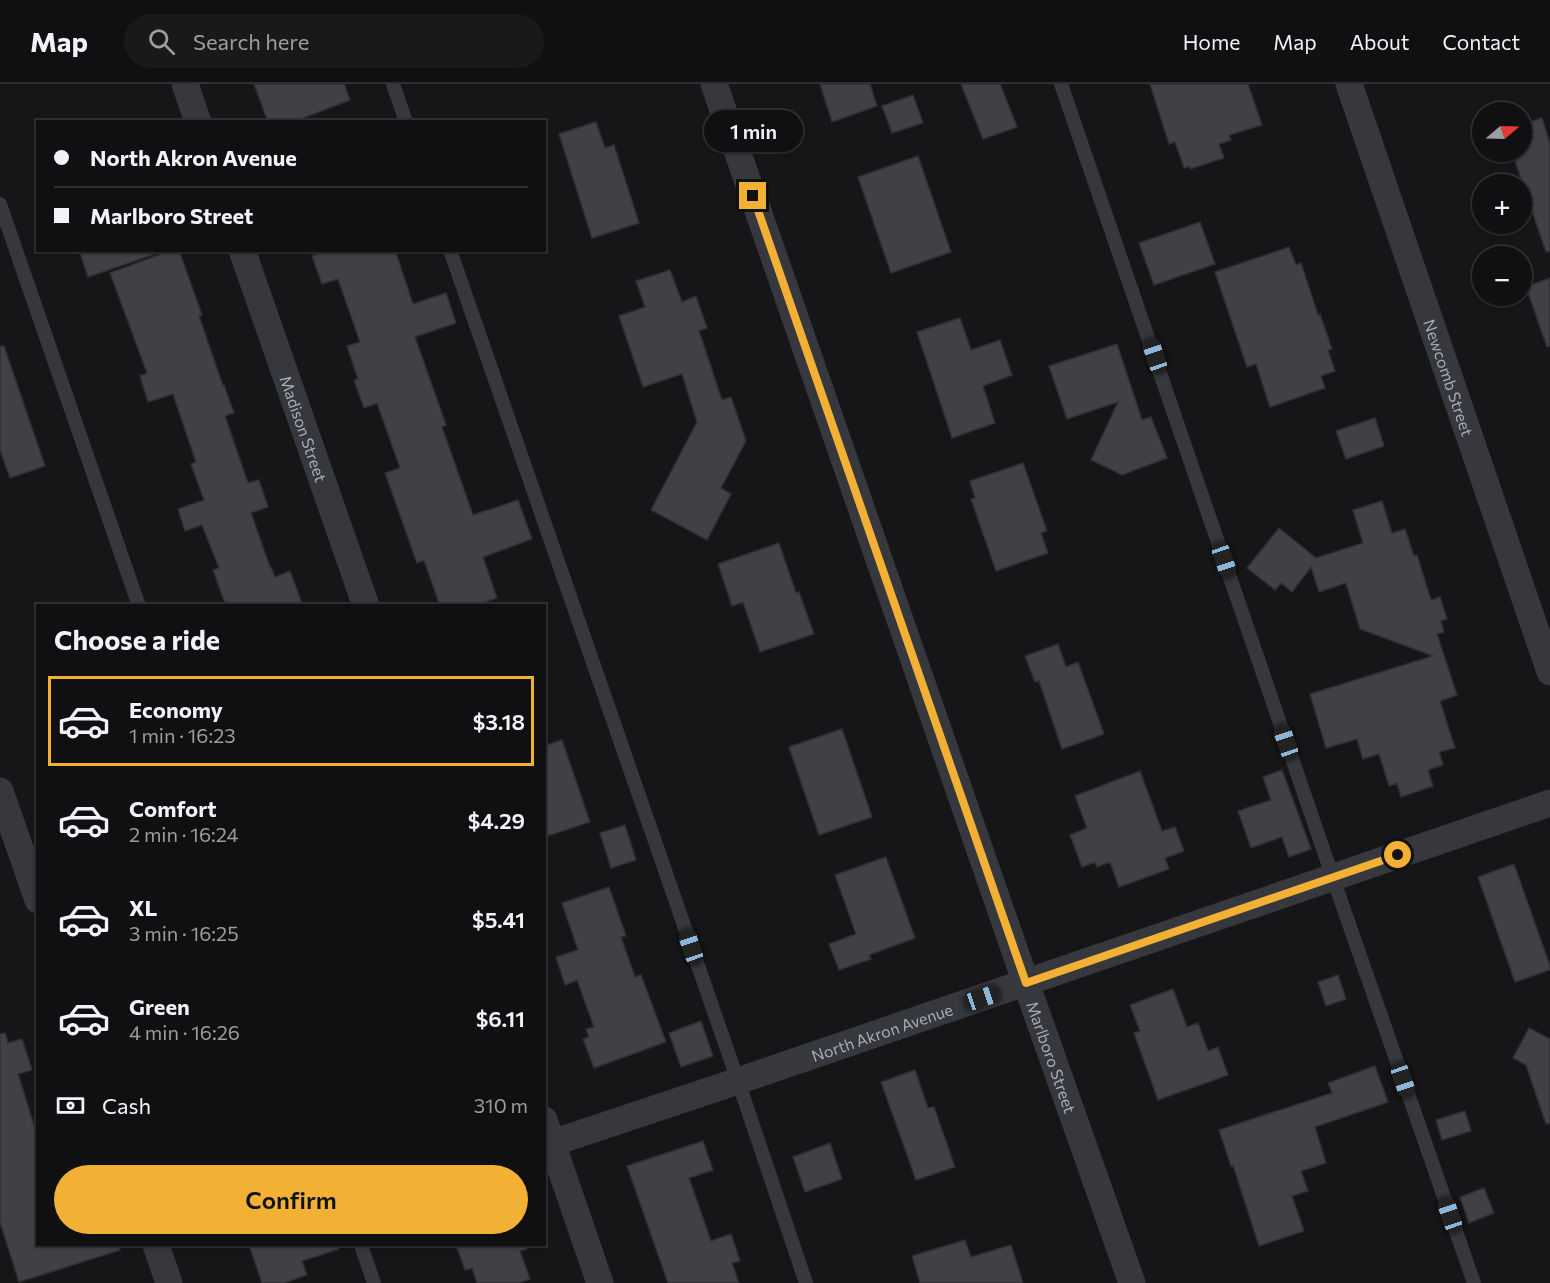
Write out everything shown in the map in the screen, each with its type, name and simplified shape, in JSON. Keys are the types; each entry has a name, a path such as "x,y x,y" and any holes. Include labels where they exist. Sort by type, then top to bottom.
{"street":[{"path":"185,84 197,120"},
{"name":"Marlboro Street","path":"714,84 1132,1283"},
{"name":"Newcomb Street","path":"1349,84 1550,672"},
{"name":"Madison Street","path":"243,252 365,604"},
{"path":"0,791 36,894"},
{"name":"North Akron Avenue","path":"548,1132 738,1081 1550,803"},
{"path":"548,1132 600,1283"},
{"path":"156,1246 164,1282"}],"lane":[{"path":"393,84 405,120"},
{"path":"1061,84 1474,1283"},
{"path":"0,204 139,604"},
{"path":"451,252 806,1283"},
{"path":"361,1246 374,1283"}],"building":[{"path":"254,84 344,84 350,100 298,120 267,120"},
{"path":"820,84 870,84 877,106 832,122"},
{"path":"961,84 1000,84 1017,127 983,139"},
{"path":"1150,84 1248,84 1262,125 1229,135 1231,140 1219,144 1224,158 1190,169 1189,166 1184,168 1175,142 1169,144"},
{"path":"913,95 923,123 892,133 882,106"},
{"path":"1542,118 1550,144 1550,251 1546,252 1532,211 1532,174 1519,174 1515,162 1532,162 1532,121"},
{"path":"596,122 605,148 614,145 639,223 592,238 559,134"},
{"path":"918,156 951,252 891,273 858,177"},
{"path":"1200,222 1215,264 1154,285 1139,243"},
{"path":"1289,247 1296,265 1301,263 1318,315 1320,314 1332,349 1328,350 1335,371 1321,376 1325,388 1270,407 1256,364 1247,367 1215,272"},
{"path":"80,252 154,252 155,254 88,277"},
{"path":"167,252 180,252 202,315 199,316 234,413 225,416 248,483 259,480 268,507 251,513 275,577 290,571 302,604 225,604 213,570 219,568 202,525 185,531 178,509 204,500 191,464 196,462 173,394 148,402 140,376 147,373 110,273"},
{"path":"322,252 396,252 413,304 446,293 456,323 415,337 446,425 442,427 473,515 518,500 532,539 483,557 497,598 480,604 439,604 424,560 417,563 385,473 400,468 377,403 364,408 354,380 358,379 347,346 360,342 338,279 322,284 312,256"},
{"path":"670,270 682,302 696,296 707,328 699,331 722,400 731,397 746,441 721,488 731,494 707,540 651,510 697,422 682,374 643,387 619,316 645,307 636,281"},
{"path":"1550,278 1550,346 1547,347 1532,304 1532,285"},
{"path":"960,318 971,350 1000,340 1012,375 983,386 995,423 952,438 917,332"},
{"path":"1117,344 1142,420 1151,417 1167,458 1122,475 1091,460 1118,402 1067,419 1049,366"},
{"path":"0,346 4,346 45,466 10,478 0,450"},
{"path":"1375,418 1384,446 1346,459 1336,431"},
{"path":"1023,463 1047,531 1041,533 1048,553 996,571 971,499 975,498 970,481"},
{"path":"1382,501 1392,533 1405,529 1414,556 1417,555 1431,600 1440,597 1447,619 1441,621 1444,632 1437,634 1457,695 1440,701 1455,748 1439,752 1443,765 1428,770 1433,786 1401,797 1397,783 1389,786 1379,754 1363,759 1357,739 1326,748 1310,694 1433,656 1360,629 1346,583 1319,592 1311,567 1292,592 1281,583 1275,590 1247,568 1279,528 1316,558 1363,543 1353,510"},
{"path":"779,543 796,593 799,592 814,634 760,652 743,602 732,606 718,564"},
{"path":"1058,644 1066,667 1078,662 1104,734 1062,749 1039,681 1035,682 1025,656"},
{"path":"842,729 872,817 819,835 789,747"},
{"path":"562,740 590,822 546,836 546,745"},
{"path":"1282,770 1311,849 1289,857 1282,837 1251,848 1238,811 1271,800 1263,777"},
{"path":"1140,771 1162,831 1175,827 1184,851 1165,858 1169,869 1119,887 1110,862 1097,867 1095,862 1082,867 1070,835 1087,828 1075,796"},
{"path":"625,825 636,860 611,868 600,833"},
{"path":"886,857 915,938 869,955 871,959 839,970 829,944 856,934 835,875"},
{"path":"1514,864 1550,966 1550,970 1515,982 1478,877"},
{"path":"609,887 626,936 621,937 635,977 641,975 666,1042 594,1068 583,1039 589,1037 586,1029 594,1027 577,980 565,985 556,957 578,950 562,903"},
{"path":"1338,975 1346,999 1326,1006 1318,982"},
{"path":"1173,989 1187,1027 1198,1023 1208,1051 1218,1047 1228,1075 1158,1100 1134,1033 1140,1031 1130,1005"},
{"path":"701,1021 713,1056 681,1067 669,1033"},
{"path":"1529,1028 1550,1039 1550,1123 1546,1124 1526,1065 1513,1058"},
{"path":"5,1033 8,1043 22,1039 32,1070 18,1074 36,1132 36,1246 119,1246 120,1250 19,1282 0,1222 0,1034"},
{"path":"1375,1066 1388,1102 1315,1127 1326,1163 1301,1171 1308,1191 1292,1196 1304,1231 1259,1246 1233,1165 1231,1166 1219,1130 1332,1093 1328,1083"},
{"path":"915,1070 928,1108 934,1107 955,1167 916,1180 881,1082"},
{"path":"1465,1111 1471,1131 1442,1140 1436,1120"},
{"path":"703,1141 713,1170 689,1178 711,1241 731,1234 740,1261 732,1263 739,1283 668,1283 627,1166"},
{"path":"830,1143 842,1179 805,1192 793,1157"},
{"path":"1484,1188 1494,1213 1469,1223 1460,1197"},
{"path":"965,1240 971,1257 1011,1245 1023,1283 920,1283 912,1256"},
{"path":"249,1246 339,1246 339,1249 302,1261 307,1275 284,1283 262,1283"},
{"path":"456,1246 527,1246 527,1249 520,1251 530,1279 519,1283 477,1283 472,1268 465,1270"}],"route":[{"path":"753,196 1026,983 1398,855"}]}
